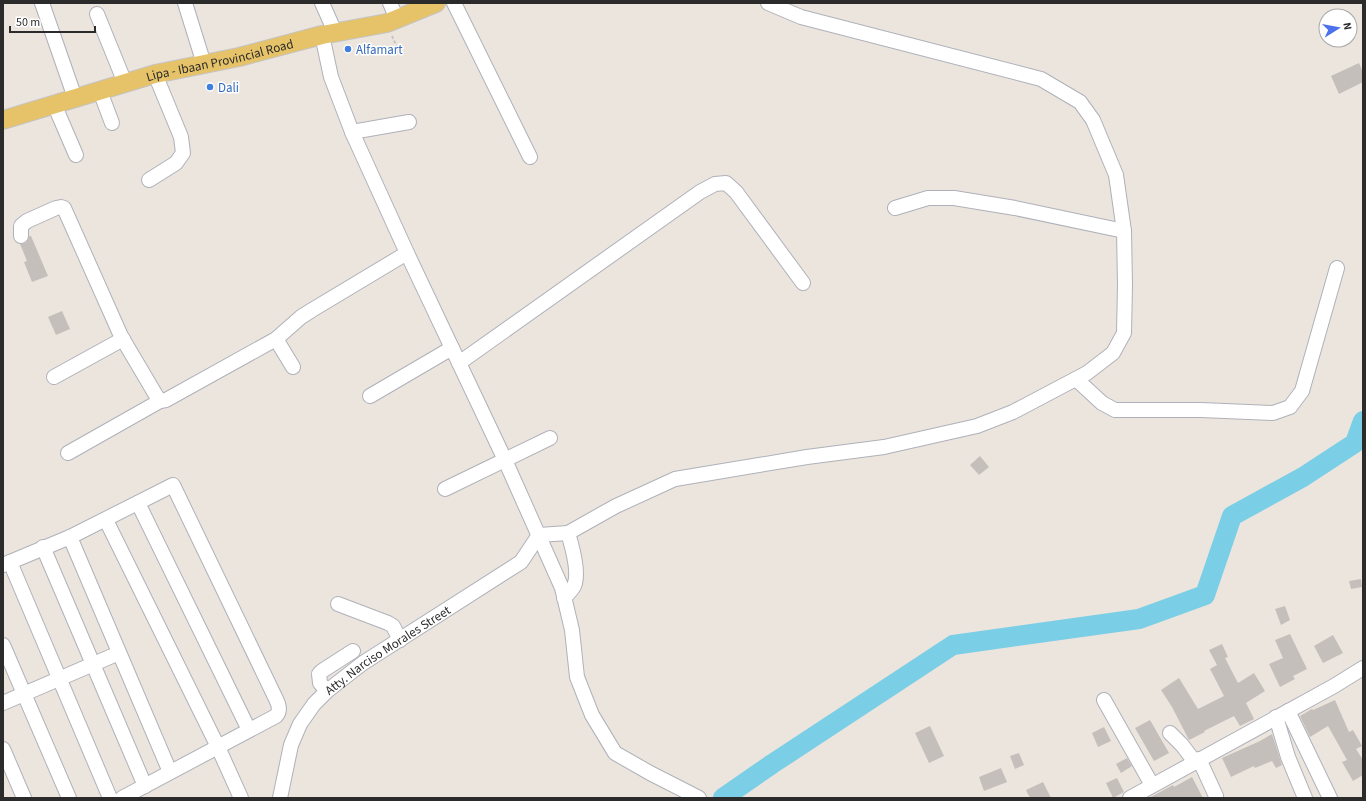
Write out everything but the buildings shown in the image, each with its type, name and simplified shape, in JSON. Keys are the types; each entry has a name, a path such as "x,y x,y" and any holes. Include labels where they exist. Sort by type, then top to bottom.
{"main road":[{"name":"Lipa - Ibaan Provincial Road","path":"3,120 155,74 239,56 328,34 416,7 436,3"}],"street":[{"path":"42,3 75,98"},
{"path":"185,3 204,64"},
{"path":"322,3 328,34 331,77 352,132 407,253 505,460 562,588 572,630 577,677 592,715 615,753 699,798"},
{"path":"454,3 530,157"},
{"path":"539,535 568,533 616,506 676,479 807,457 884,447 977,426 1013,412 1076,380 1113,353 1124,333 1124,231 1116,175 1093,120 1080,102 1042,79 801,17 768,3"},
{"path":"97,14 125,83"},
{"path":"150,180 176,163 183,154 181,137 155,74"},
{"path":"100,91 112,123"},
{"path":"54,104 76,155"},
{"path":"352,132 409,122"},
{"path":"459,363 714,184 726,183 736,192 803,283"},
{"path":"895,208 928,198 954,198 1023,209 1124,231"},
{"path":"21,236 21,226 27,221 56,208 64,208 123,339 160,401"},
{"path":"68,453 160,401 166,400 276,339 306,314 407,253"},
{"path":"1076,380 1102,403 1115,410 1201,410 1273,413 1290,407 1302,391 1337,268"},
{"path":"54,377 123,339"},
{"path":"276,339 293,367"},
{"path":"370,396 452,348"},
{"path":"445,489 550,438"},
{"path":"110,798 59,679 6,563 70,537 173,485 279,706 279,711 276,716 122,798"},
{"path":"138,503 249,730"},
{"path":"106,520 242,798"},
{"path":"564,598 575,586 576,572 575,558 568,533"},
{"name":"Atty. Narciso Morales Street","path":"280,798 291,745 300,724 314,704 327,691 363,663 521,562 539,535"},
{"path":"70,537 170,772"},
{"path":"43,547 145,786"},
{"path":"338,604 388,623 393,626 400,640"},
{"path":"3,645 69,798"},
{"path":"327,691 320,683 319,674 353,651"},
{"path":"3,703 119,653"},
{"path":"1130,798 1363,668"},
{"path":"1104,700 1152,785"},
{"path":"1282,714 1288,757 1305,798"},
{"path":"1282,714 1330,798"},
{"path":"1170,733 1197,761 1216,796"},
{"path":"3,748 24,798"}],"path":[{"path":"392,15 400,54"}],"waterway":[{"path":"723,798 953,645 1139,619 1205,595 1232,516 1303,477 1355,443 1363,421"}],"place":[{"name":"Alfamart","path":"348,49"},
{"name":"Dali","path":"210,87"}]}
